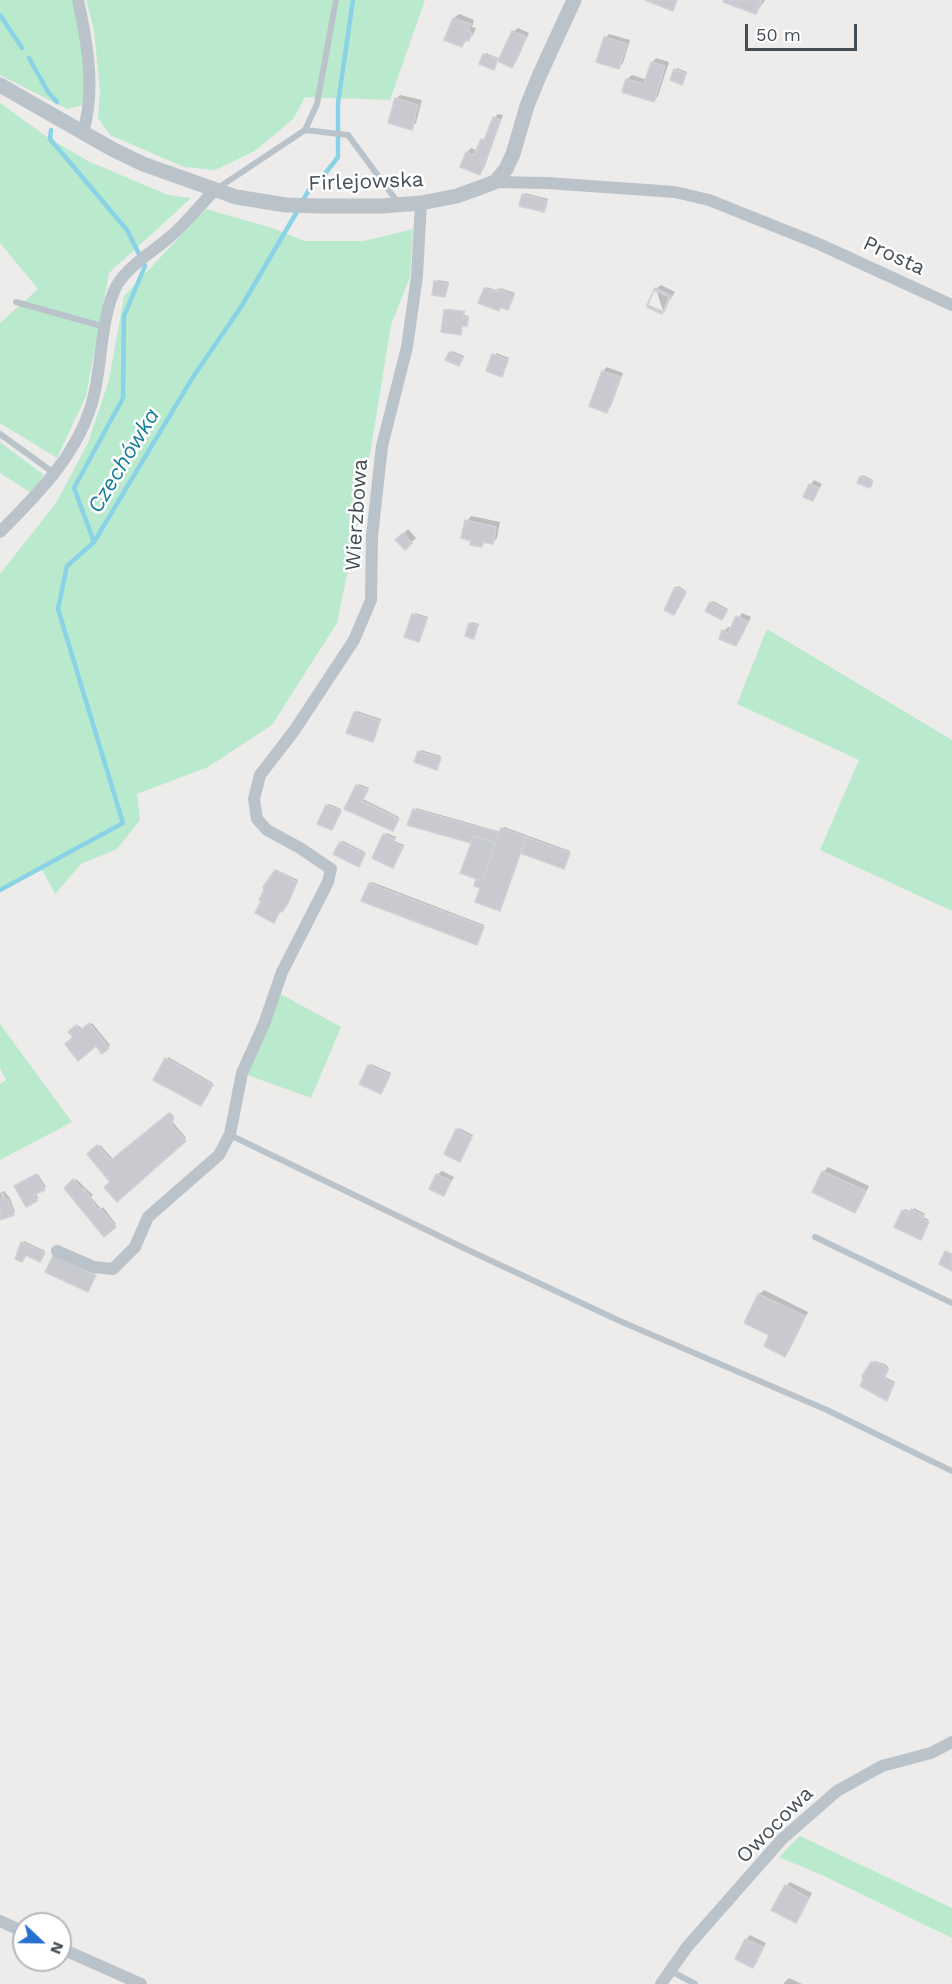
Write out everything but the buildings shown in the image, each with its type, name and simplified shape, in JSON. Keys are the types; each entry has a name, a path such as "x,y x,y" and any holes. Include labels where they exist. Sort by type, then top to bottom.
{"street":[{"path":"78,0 89,69 88,104 82,132"},
{"path":"495,182 506,169 513,154 527,106 574,0"},
{"name":"Firlejowska","path":"0,85 143,164 215,190 257,201 320,206 382,206 421,203 457,196 495,182 548,183 675,192 709,200 819,244"},
{"path":"0,532 39,494 55,474 85,422 94,397 108,308 119,282 172,235 215,190"},
{"name":"Wierzbowa","path":"230,1134 242,1073 264,1024 282,972 328,882 331,869 300,848 267,830 257,819 254,800 260,775 294,731 354,640 371,600 372,536 382,446 407,347 417,276 421,203"},
{"name":"Prosta","path":"819,244 952,305"},
{"path":"57,1251 94,1267 113,1269 135,1246 148,1217 219,1155 230,1134"},
{"name":"Owocowa","path":"661,1984 687,1947 782,1839 837,1791 882,1766 931,1753 952,1742"},
{"path":"72,1953 141,1984"}],"lane":[{"path":"215,190 305,130 317,104 336,0"},
{"path":"305,130 348,135 399,204"},
{"path":"16,302 106,327"},
{"path":"0,434 55,474"},
{"path":"230,1134 468,1251 622,1322 827,1410 952,1471"},
{"path":"815,1237 952,1303"},
{"path":"670,1970 695,1984"}],"green space":[{"path":"0,0 78,0 88,104 67,109 0,75"},
{"path":"86,0 425,0 390,100 305,97 294,118 255,151 215,170 184,167 110,135 98,118 100,91 94,30"},
{"path":"0,103 50,139 90,162 168,195 191,198 109,273 86,396 57,458 0,423 0,323 38,289 0,243"},
{"path":"206,209 272,228 305,241 364,241 413,229 410,277 391,325 362,503 337,623 272,725 208,767 137,794 140,820 117,849 81,864 55,894 41,868 0,890 0,574 56,503 88,443 109,380 124,296"},
{"path":"0,442 44,475 31,493 0,473"},
{"path":"767,629 952,740 952,911 820,850 859,760 737,704"},
{"path":"275,991 341,1027 311,1098 242,1073"},
{"path":"0,1024 72,1122 0,1160 0,1084 6,1080 0,1068"},
{"path":"800,1836 952,1908 952,1938 824,1876 779,1857"}],"waterway":[{"name":"Czechówka","path":"302,202 309,190 338,157 338,103 353,0"},
{"path":"0,15 22,48"},
{"path":"29,58 48,92 57,102"},
{"path":"51,130 50,139 127,230 145,266 124,316 123,398 74,488 94,542"},
{"name":"Czechówka","path":"0,890 123,823 58,609 67,566 94,542 193,377 241,307 298,210"}]}
